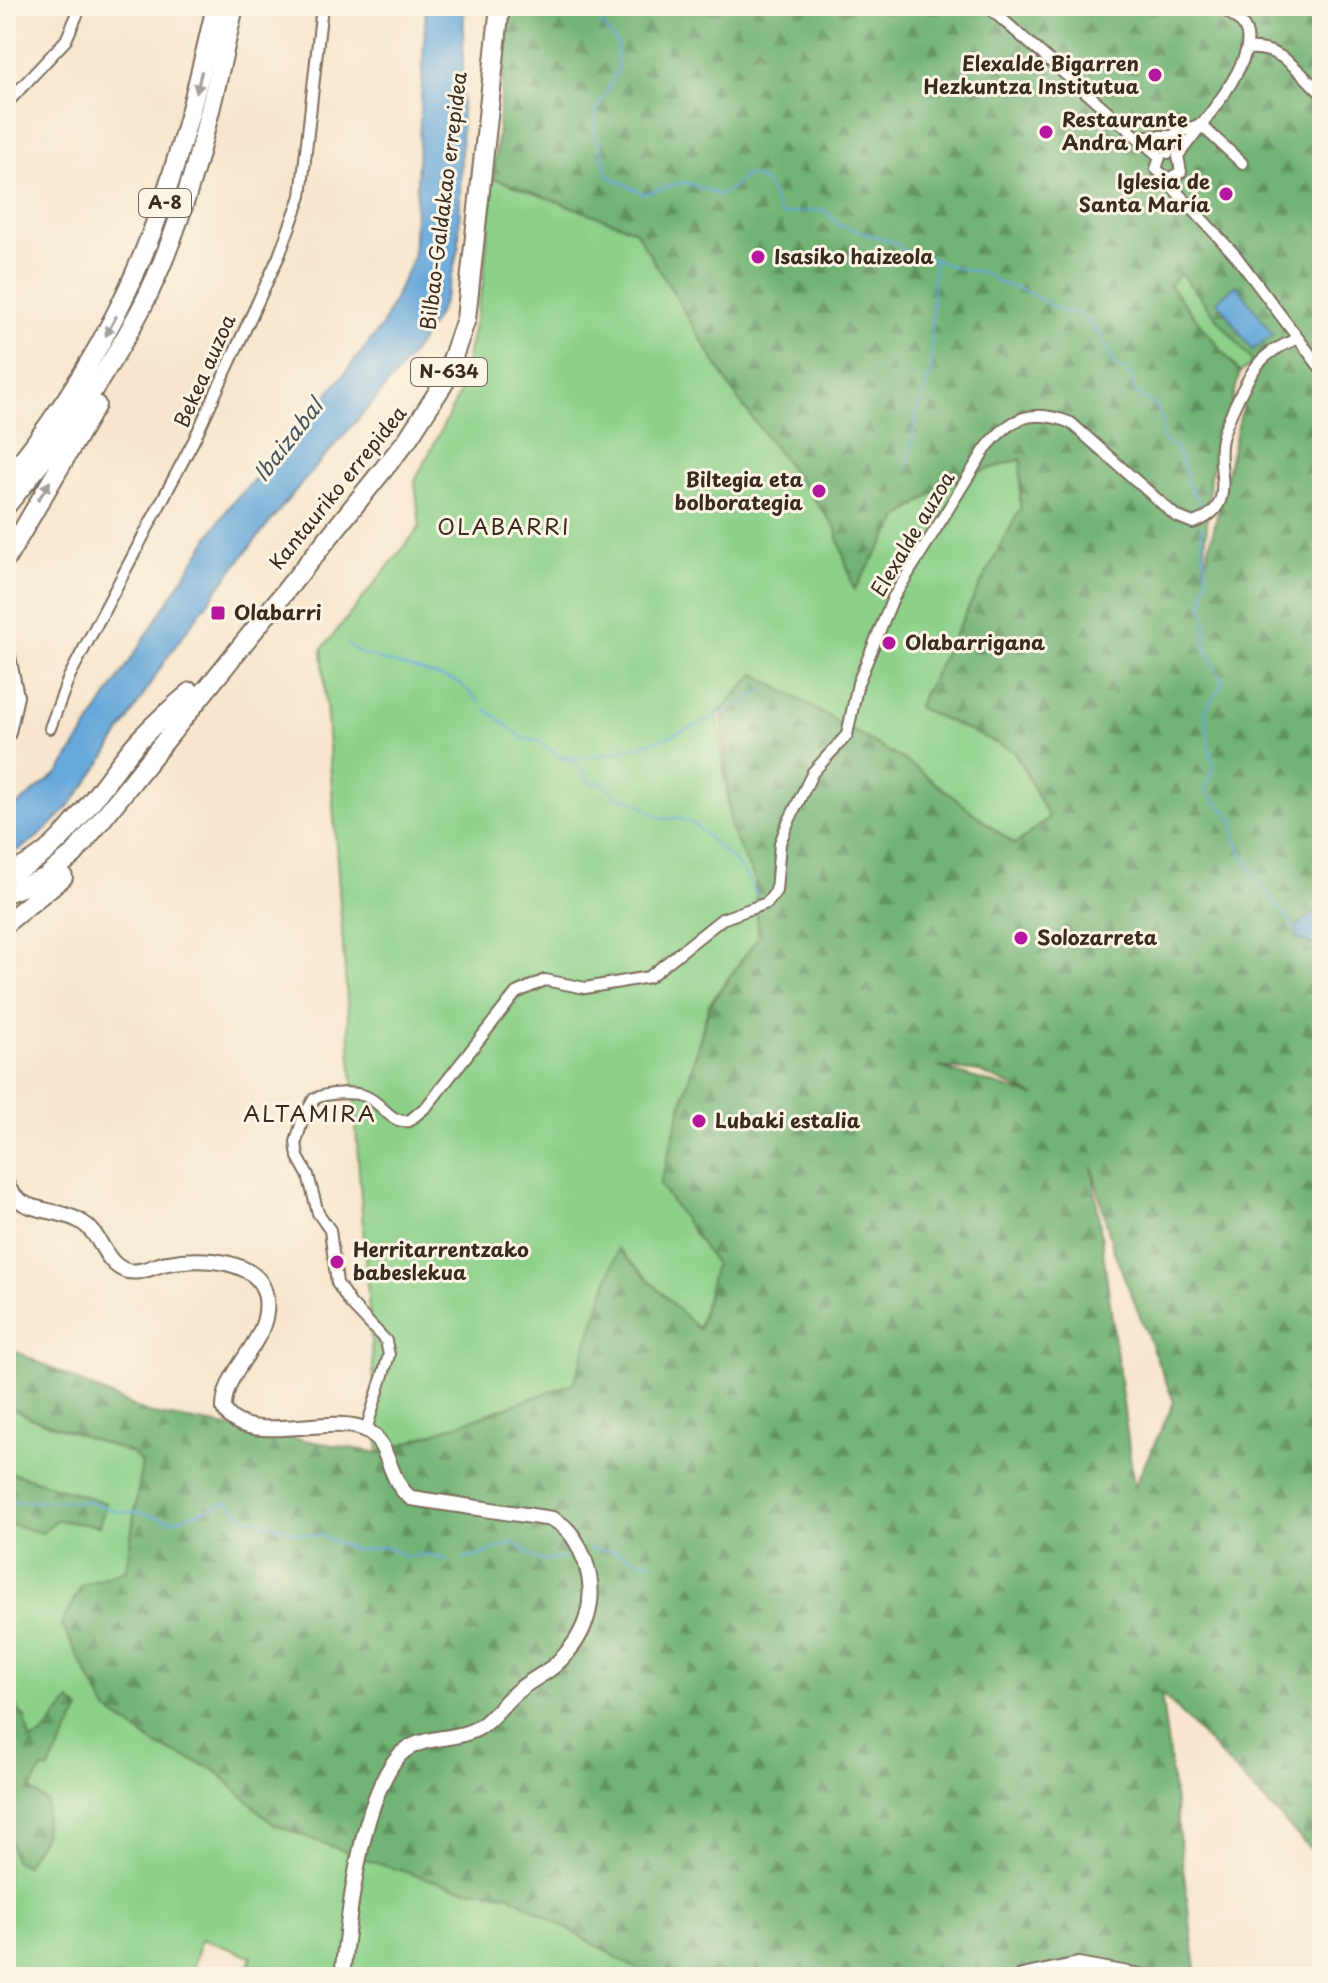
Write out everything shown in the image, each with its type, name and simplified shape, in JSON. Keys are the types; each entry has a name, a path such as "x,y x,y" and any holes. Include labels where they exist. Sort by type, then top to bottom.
{"highway":[{"name":"A-8","path":"6,480 77,386 129,293 167,198 192,113 216,6"},
{"name":"A-8","path":"6,506 91,394 141,308 185,200 208,121 234,6"},
{"name":"Bilbao-Galdakao errepidea","path":"191,692 415,413 438,376 452,331 460,281 489,6"},
{"name":"Kantauriko errepidea","path":"6,893 45,878 59,867 407,440 444,383 466,319 500,6"},
{"path":"6,559 113,376 141,308"},
{"path":"6,464 53,405 77,386"},
{"path":"6,657 14,696 6,732"},
{"path":"6,873 31,862 59,839 140,739 191,692"},
{"name":"N-634","path":"6,883 41,868 67,845 191,692"},
{"path":"6,923 70,870 88,851 137,775"}],"street":[{"path":"6,104 66,40 81,6"},
{"name":"Bekea auzoa","path":"50,728 69,677 194,440 279,256 301,196 322,6"},
{"path":"987,6 1137,136 1169,155 1181,172 1176,178 1164,178"},
{"path":"1218,6 1242,24 1247,33 1247,49 1224,93 1200,124 1156,169 1236,256 1322,370"},
{"path":"1247,49 1266,49 1278,53 1322,94"},
{"path":"1137,136 1171,136 1200,124"},
{"path":"1200,124 1242,163"},
{"path":"1169,155 1171,136"},
{"name":"Elexalde auzoa","path":"366,1430 376,1389 387,1367 386,1341 350,1303 337,1283 330,1230 318,1213 308,1175 298,1157 296,1142 304,1114 321,1095 364,1095 406,1123 427,1106 516,993 545,980 585,988 649,977 722,919 767,903 776,891 780,843 787,825 813,772 847,735 858,683 893,598 986,448 1004,426 1027,417 1049,417 1071,423 1176,516 1193,523 1203,519 1220,499 1225,484 1220,443 1253,373 1266,356 1296,339"},
{"path":"6,1183 22,1204 84,1223 122,1269 139,1272 167,1263 207,1262 239,1267 255,1275 266,1293 266,1311 258,1337 226,1391 224,1409 231,1421 249,1428 340,1425 366,1430 380,1441 402,1492 417,1501 520,1513 560,1523 580,1548 589,1573 593,1602 583,1627 557,1663 520,1688 482,1725 466,1733 416,1745 396,1759 378,1797 356,1872 342,1977"},
{"path":"1022,1977 1078,1965 1145,1977"}],"green space":[{"path":"510,6 1322,6 1322,1861 1161,1693 1197,1977 650,1977 508,1894 454,1887 370,1861 273,1824 214,1769 158,1746 107,1710 61,1624 82,1585 126,1570 142,1463 132,1453 31,1418 6,1405 6,1347 147,1413 379,1453 574,1383 618,1249 699,1330 715,1264 660,1185 709,1007 758,937 755,880 731,830 722,709 755,674 912,765 1015,845 1049,818 1014,751 917,707 1020,509 1021,459 949,481 900,517 854,590 835,527 737,398 635,230 493,178","holes":["1181,274 1253,362 1204,570 1210,477 1240,373 1169,285","938,1067 980,1072 1035,1096","1092,1166 1113,1249 1174,1402 1134,1487"]},
{"path":"493,178 635,230 737,398 835,527 854,589 900,517 949,481 1021,459 1020,509 917,707 1014,751 1049,817 1015,845 912,765 755,674 718,713 731,830 755,880 760,935 709,1004 660,1185 716,1264 697,1332 618,1249 574,1383 379,1453 322,649 420,527 415,481 459,395 483,283"},
{"path":"1182,273 1253,362 1240,373 1168,284"},
{"path":"6,1405 31,1418 132,1453 142,1463 126,1570 82,1585 158,1746 214,1769 273,1824 454,1887 508,1894 650,1977 245,1977 252,1956 201,1939 191,1977 14,1977 6,1971 6,1820 14,1860 44,1835 47,1803 31,1790 70,1701 42,1736 29,1741 14,1701 6,1696 6,1528 10,1524 42,1533 56,1520 99,1526 6,1471"},
{"path":"6,1471 106,1503 99,1526 56,1520 42,1533 10,1524 6,1528"},
{"path":"6,1696 25,1718 30,1741 42,1736 70,1701 80,1710 48,1770 42,1769 31,1790 47,1802 44,1835 25,1866 14,1860 6,1820"}],"water":[{"path":"426,6 464,6 459,244 440,310 396,374 286,502 209,600 165,661 76,798 31,842 6,856 6,814 59,772 229,506 295,436 382,326 413,258"},
{"path":"1237,285 1273,335 1252,350 1217,300"},
{"path":"1321,908 1322,948 1296,938 1297,926"}],"waterway":[{"path":"573,6 597,17 617,44 618,69 596,112 595,137 600,143 608,176 644,194 684,182 720,195 734,187 744,176 753,176 765,183 781,215 824,209 839,225 894,242 916,260 931,258 952,267 983,272 997,282 1025,291 1061,311 1080,313 1101,336 1115,365 1130,375 1135,392 1157,407 1163,425 1162,439 1177,449 1190,487 1204,512"},
{"path":"908,465 916,415 931,373 934,259"},
{"path":"1201,526 1207,577 1203,605 1207,624 1204,644 1223,683 1205,710 1214,765 1205,790 1234,819 1239,847 1247,863 1297,931"},
{"path":"347,644 361,654 458,682 480,702"},
{"path":"562,757 611,753 666,737 719,715 763,691"},
{"path":"486,709 524,739 539,741 560,757 577,763 592,784 603,783 619,798 632,800 662,819 678,818 694,824 741,868 757,895"},
{"path":"6,1501 91,1502 119,1512 139,1512 172,1521 228,1502 244,1516 305,1535 320,1535 357,1551 386,1546 406,1557 427,1554 448,1560"},
{"path":"463,1559 480,1556 512,1542 540,1561 566,1557"},
{"path":"590,1549 613,1551 650,1563"}],"place":[{"name":"Elexalde Bigarren Hezkuntza Institutua","path":"1155,75"},
{"name":"Restaurante Andra Mari","path":"1046,132"},
{"name":"Iglesia de Santa María","path":"1226,194"},
{"name":"Isasiko haizeola","path":"758,257"},
{"name":"Biltegia eta bolborategia","path":"819,491"},
{"name":"Olabarri","path":"218,613"},
{"name":"Olabarrigana","path":"889,643"},
{"name":"Solozarreta","path":"1021,938"},
{"name":"Lubaki estalia","path":"699,1121"},
{"name":"Herritarrentzako babeslekua","path":"337,1262"}],"district":[{"name":"OLABARRI","path":"504,527"},
{"name":"ALTAMIRA","path":"310,1114"}],"water label":[{"name":"Ibaizabal","path":"288,440"}]}
